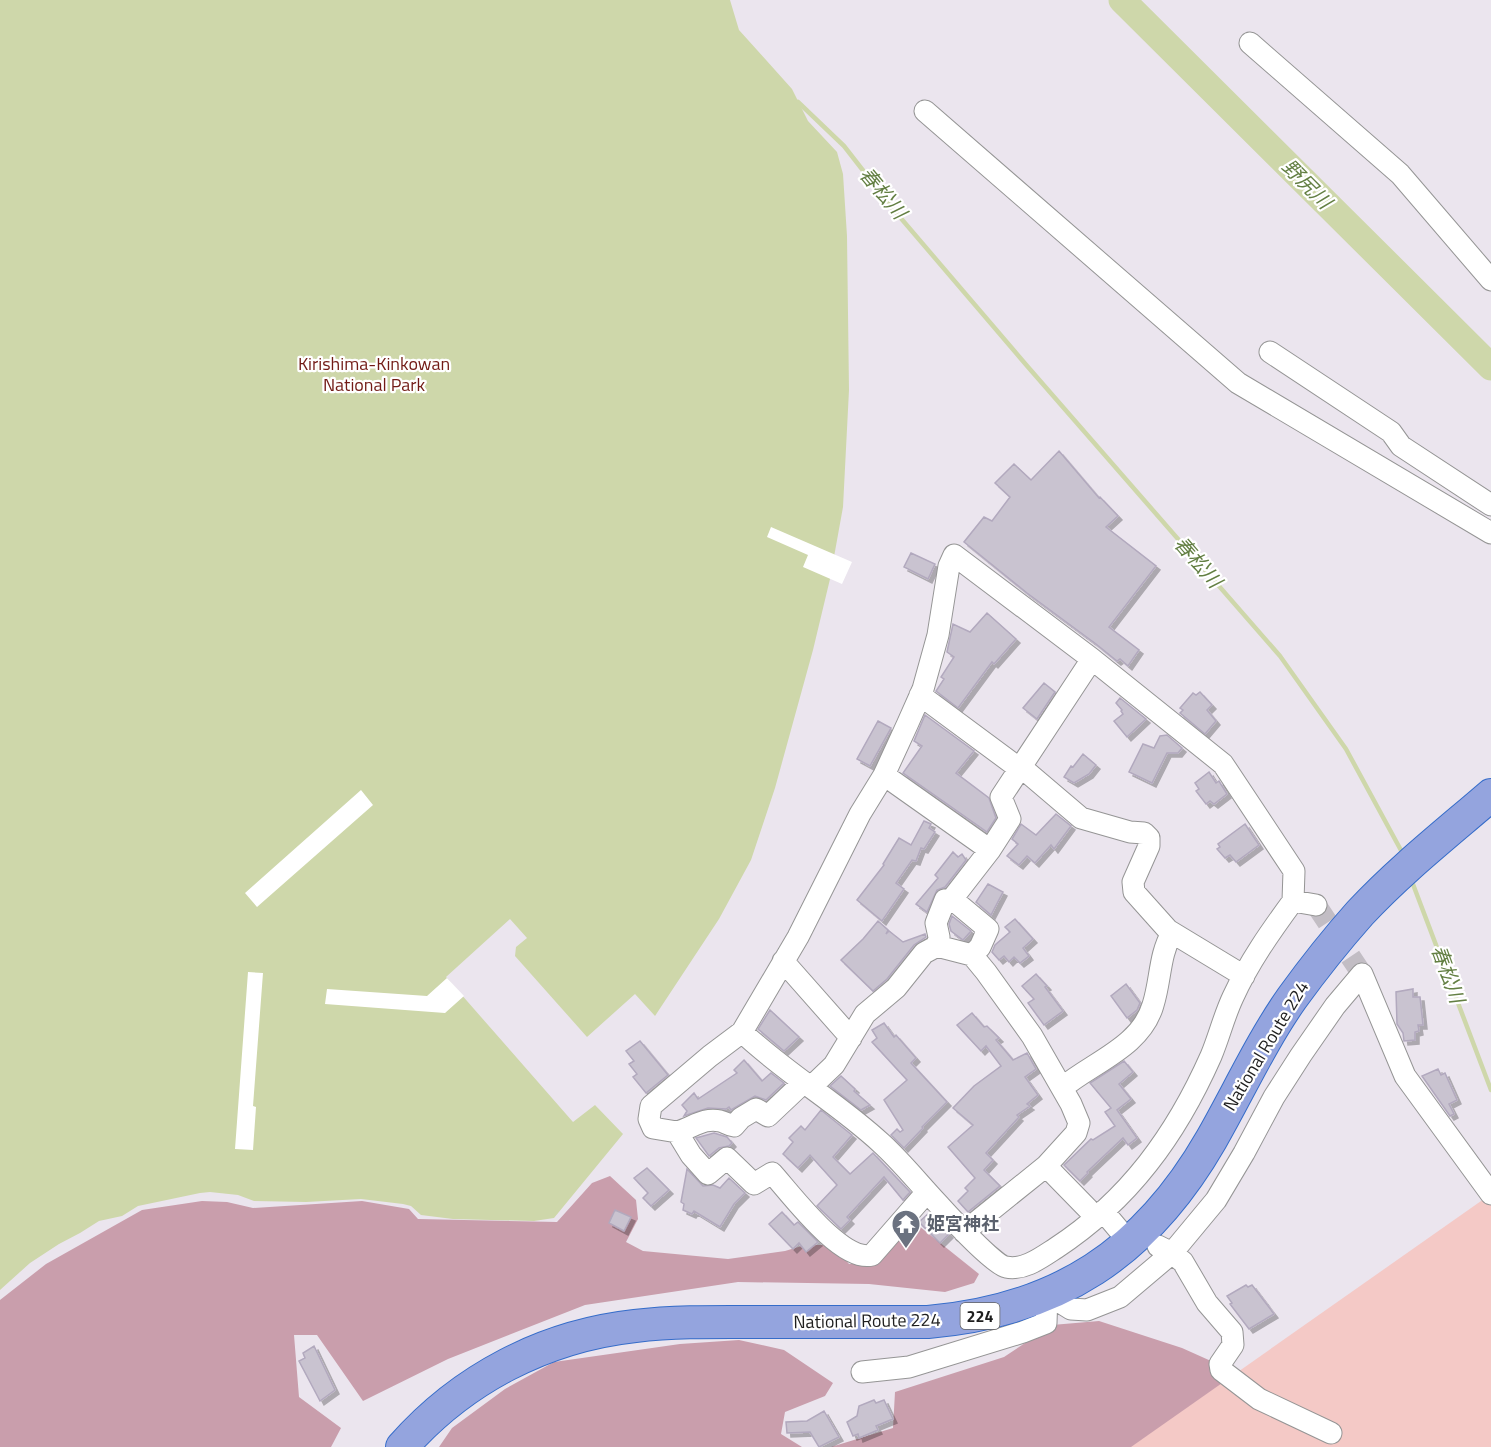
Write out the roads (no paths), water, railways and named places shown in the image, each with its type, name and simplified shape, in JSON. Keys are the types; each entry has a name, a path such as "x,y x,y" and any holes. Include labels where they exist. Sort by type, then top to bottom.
{"highway":[{"name":"National Route 224","path":"402,1447 423,1423 480,1379 506,1364 547,1346 599,1332 635,1326 690,1322 955,1320 1018,1306 1154,1248 1178,1191 1210,1142 1291,1000 1326,952 1390,883 1491,795"}],"street":[{"path":"1250,43 1400,174 1491,280"},
{"path":"925,111 1239,382 1491,533"},
{"path":"1270,352 1390,432 1401,446 1491,505"},
{"path":"742,1032 807,1084 882,1143 964,1232 1005,1267 1023,1266 1071,1238 1096,1210 1145,1169 1165,1143 1211,1056 1232,998 1267,937 1293,901 1294,871 1223,764 1092,659 954,555 949,566 938,635 920,695 884,775 870,796 798,937 742,1032 651,1106 649,1119 653,1128 677,1132 703,1121 712,1120 734,1126 741,1118 756,1109 768,1116 807,1084 834,1065 865,1014 896,988 924,953 937,946 972,955 1032,1036 1071,1104 1079,1123 1076,1133 1046,1167 964,1232"},
{"path":"937,946 939,937 936,923 945,900 952,899 990,850 1010,819 1001,797 1092,659"},
{"path":"920,695 1020,768 1081,818 1130,832 1144,833 1149,838 1149,846 1133,882 1134,892 1173,933 1244,976"},
{"path":"884,775 990,850"},
{"path":"952,899 988,929 980,947 972,955"},
{"path":"1293,901 1316,905"},
{"path":"1062,1088 1077,1075 1118,1050 1137,1035 1154,1004 1164,946 1173,933"},
{"path":"783,961 850,1038"},
{"path":"1047,1294 1071,1309 1087,1310 1120,1297 1154,1248 1216,1200 1274,1097 1301,1055 1335,1005 1362,974 1405,1076 1491,1194"},
{"path":"677,1132 691,1155 708,1174 727,1158 754,1185 772,1173 824,1231 851,1253 864,1257 872,1255 927,1192"},
{"path":"1046,1167 1096,1210 1154,1248 1182,1262 1207,1303 1232,1332 1233,1346 1220,1364 1221,1370 1259,1399 1331,1433"},
{"path":"862,1372 909,1367 1046,1323 1047,1294"}],"waterway":[{"name":"野尻川","path":"1122,0 1491,367"},
{"name":"春松川","path":"798,102 844,146 893,209 1028,367 1280,656 1346,749 1403,854"},
{"name":"春松川","path":"1411,879 1491,1090"}],"tunnel":[{"path":"1316,905 1362,974"}],"place":[{"name":"姫宮神社","path":"906,1250"}],"park label":[{"name":"Kirishima-Kinkowan National Park","path":"374,374"}]}
